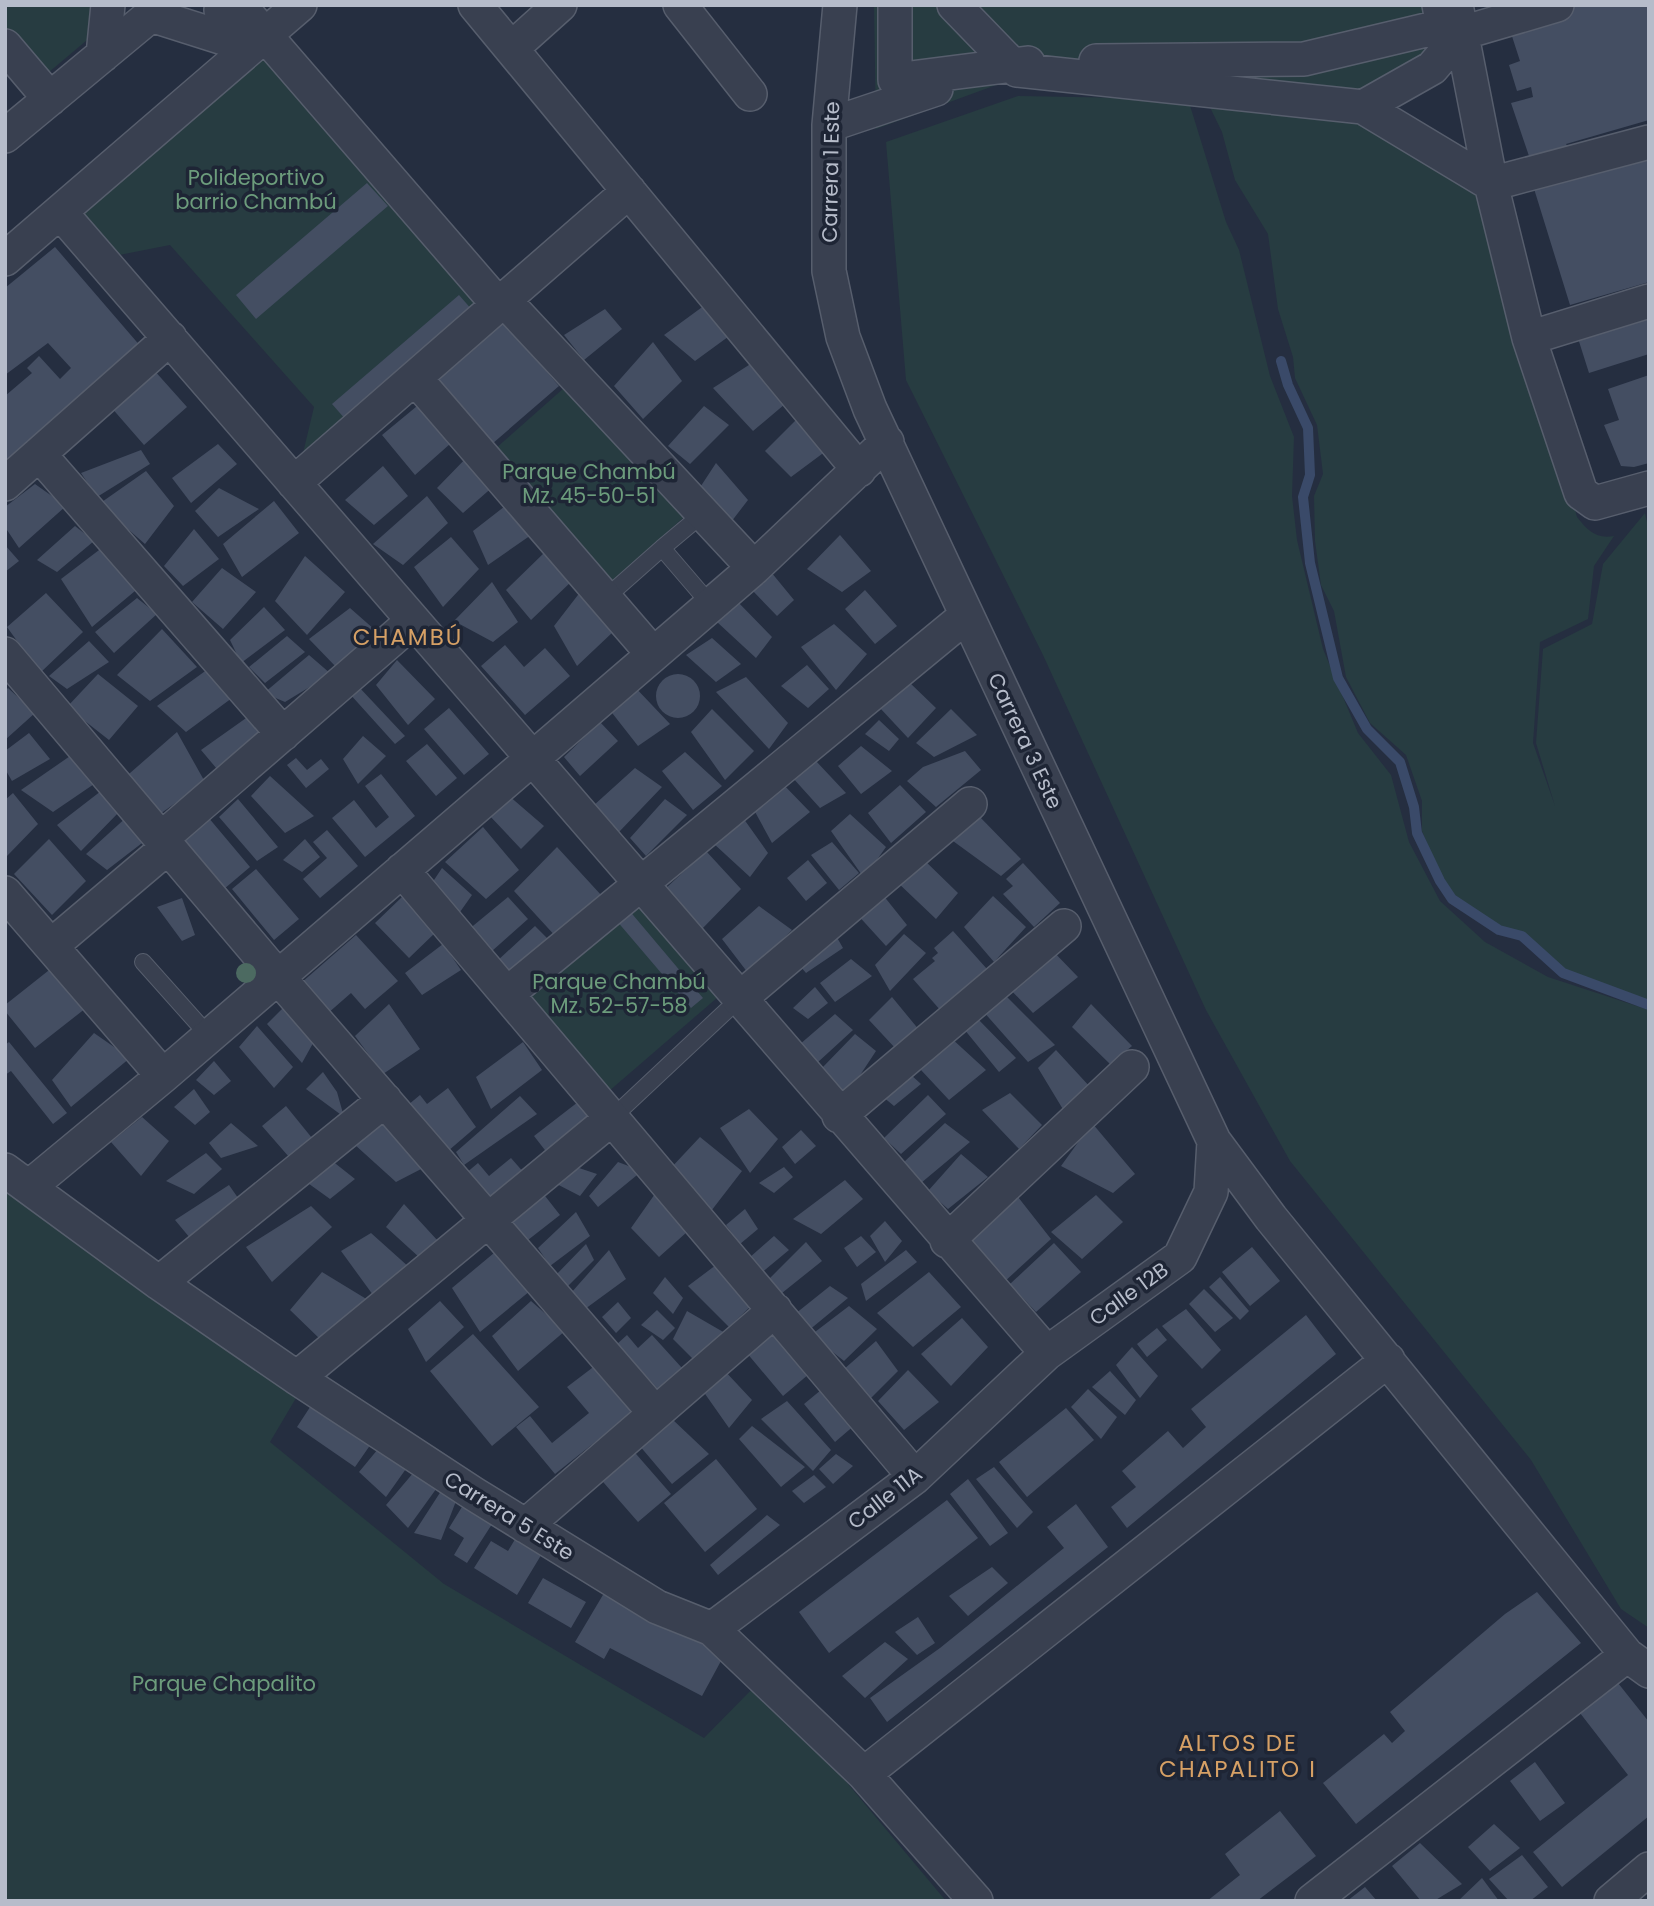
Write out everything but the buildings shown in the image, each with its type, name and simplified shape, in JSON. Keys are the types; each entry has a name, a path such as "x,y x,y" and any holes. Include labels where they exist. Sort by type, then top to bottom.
{"street":[{"path":"103,55 108,5"},
{"path":"5,136 151,15 233,41 238,33 217,5"},
{"path":"239,5 265,38 500,301 754,568"},
{"path":"5,259 265,38 300,5"},
{"path":"475,5 859,470"},
{"path":"512,48 560,5"},
{"path":"680,5 750,93"},
{"name":"Carrera 1 Este","path":"840,5 829,125 829,271 844,337"},
{"path":"895,5 895,80 1048,61 1304,59 1443,26 1439,5"},
{"path":"954,5 1017,71"},
{"path":"1459,19 1557,5"},
{"path":"1363,107 1432,68 1459,19"},
{"path":"1459,19 1491,184 1529,338 1581,493 1595,503 1649,488"},
{"path":"5,46 50,99"},
{"path":"829,125 916,94 1017,71 1363,107 1491,184 1649,142"},
{"path":"294,483 629,191"},
{"path":"60,212 947,1241 1047,1353"},
{"path":"1529,338 1649,301"},
{"name":"Carrera 3 Este","path":"844,337 870,409 1214,1141 1271,1218 1638,1663"},
{"path":"5,484 170,338"},
{"path":"415,378 653,654"},
{"path":"17,1178 163,1076 754,568 887,442"},
{"path":"39,454 283,734"},
{"path":"507,994 966,616"},
{"path":"51,946 283,734 413,621"},
{"path":"5,654 278,977 655,1413"},
{"path":"738,999 970,804"},
{"path":"402,870 915,1477"},
{"path":"5,893 163,1076"},
{"path":"839,1116 1064,926"},
{"path":"947,1241 1132,1067"},
{"path":"159,1283 385,1100"},
{"path":"297,1378 612,1118"},
{"name":"Calle 12B","path":"1047,1353 1180,1257 1211,1192 1214,1141"},
{"name":"Carrera 5 Este","path":"17,1178 159,1283 297,1378 525,1526 657,1607 712,1629 864,1774 976,1901"},
{"path":"525,1526 775,1310"},
{"name":"Calle 11A","path":"712,1629 915,1477 1047,1353"},
{"path":"864,1774 1388,1360"},
{"path":"1312,1901 1638,1663"},
{"path":"1612,1901 1649,1869"}],"lane":[{"path":"610,594 693,522"},
{"path":"662,548 709,604"},
{"path":"143,962 209,1036"},
{"path":"612,1118 738,999"}],"green space":[{"path":"5,5 101,5 99,30 42,78 5,34"},
{"path":"874,5 1450,5 1455,39 1365,106 1018,77 876,129"},
{"name":"Polideportivo barrio Chambú","path":"267,49 487,304 299,470 314,407 170,245 109,257 72,215"},
{"path":"1018,96 1188,99 1226,222 1239,250 1270,376 1294,437 1292,496 1297,540 1323,649 1358,733 1391,775 1409,842 1440,901 1485,942 1548,977 1649,1010 1649,1628 1621,1609 1531,1460 1290,1161 1206,1010 1043,655 906,380 886,142"},
{"path":"1205,97 1361,111 1489,186 1577,517 1593,533 1614,536 1594,566 1588,619 1540,642 1533,743 1555,806 1536,743 1543,649 1592,624 1603,564 1645,513 1649,531 1649,1004 1563,972 1524,934 1499,927 1454,898 1442,880 1422,831 1422,801 1406,755 1370,723 1346,677 1334,611 1321,585 1315,541 1314,496 1323,474 1317,425 1295,378 1293,357 1278,309 1268,234 1235,180 1222,132"},
{"name":"Parque Chambú Mz. 45-50-51","path":"573,380 691,511 605,587 487,456"},
{"name":"Parque Chambú Mz. 52-57-58","path":"639,889 718,997 601,1098 517,995"},
{"name":"Parque Chapalito","path":"5,1184 299,1393 270,1442 444,1584 704,1738 761,1680 946,1901 5,1901"}],"waterway":[{"path":"1281,361 1288,385 1308,428 1310,475 1303,497 1310,563 1338,678 1367,729 1400,762 1414,807 1417,833 1440,881 1452,899 1499,930 1522,936 1563,973 1649,1005"}],"district":[{"name":"CHAMBÚ","path":"408,637"},
{"name":"ALTOS DE CHAPALITO I","path":"1238,1756"}]}
